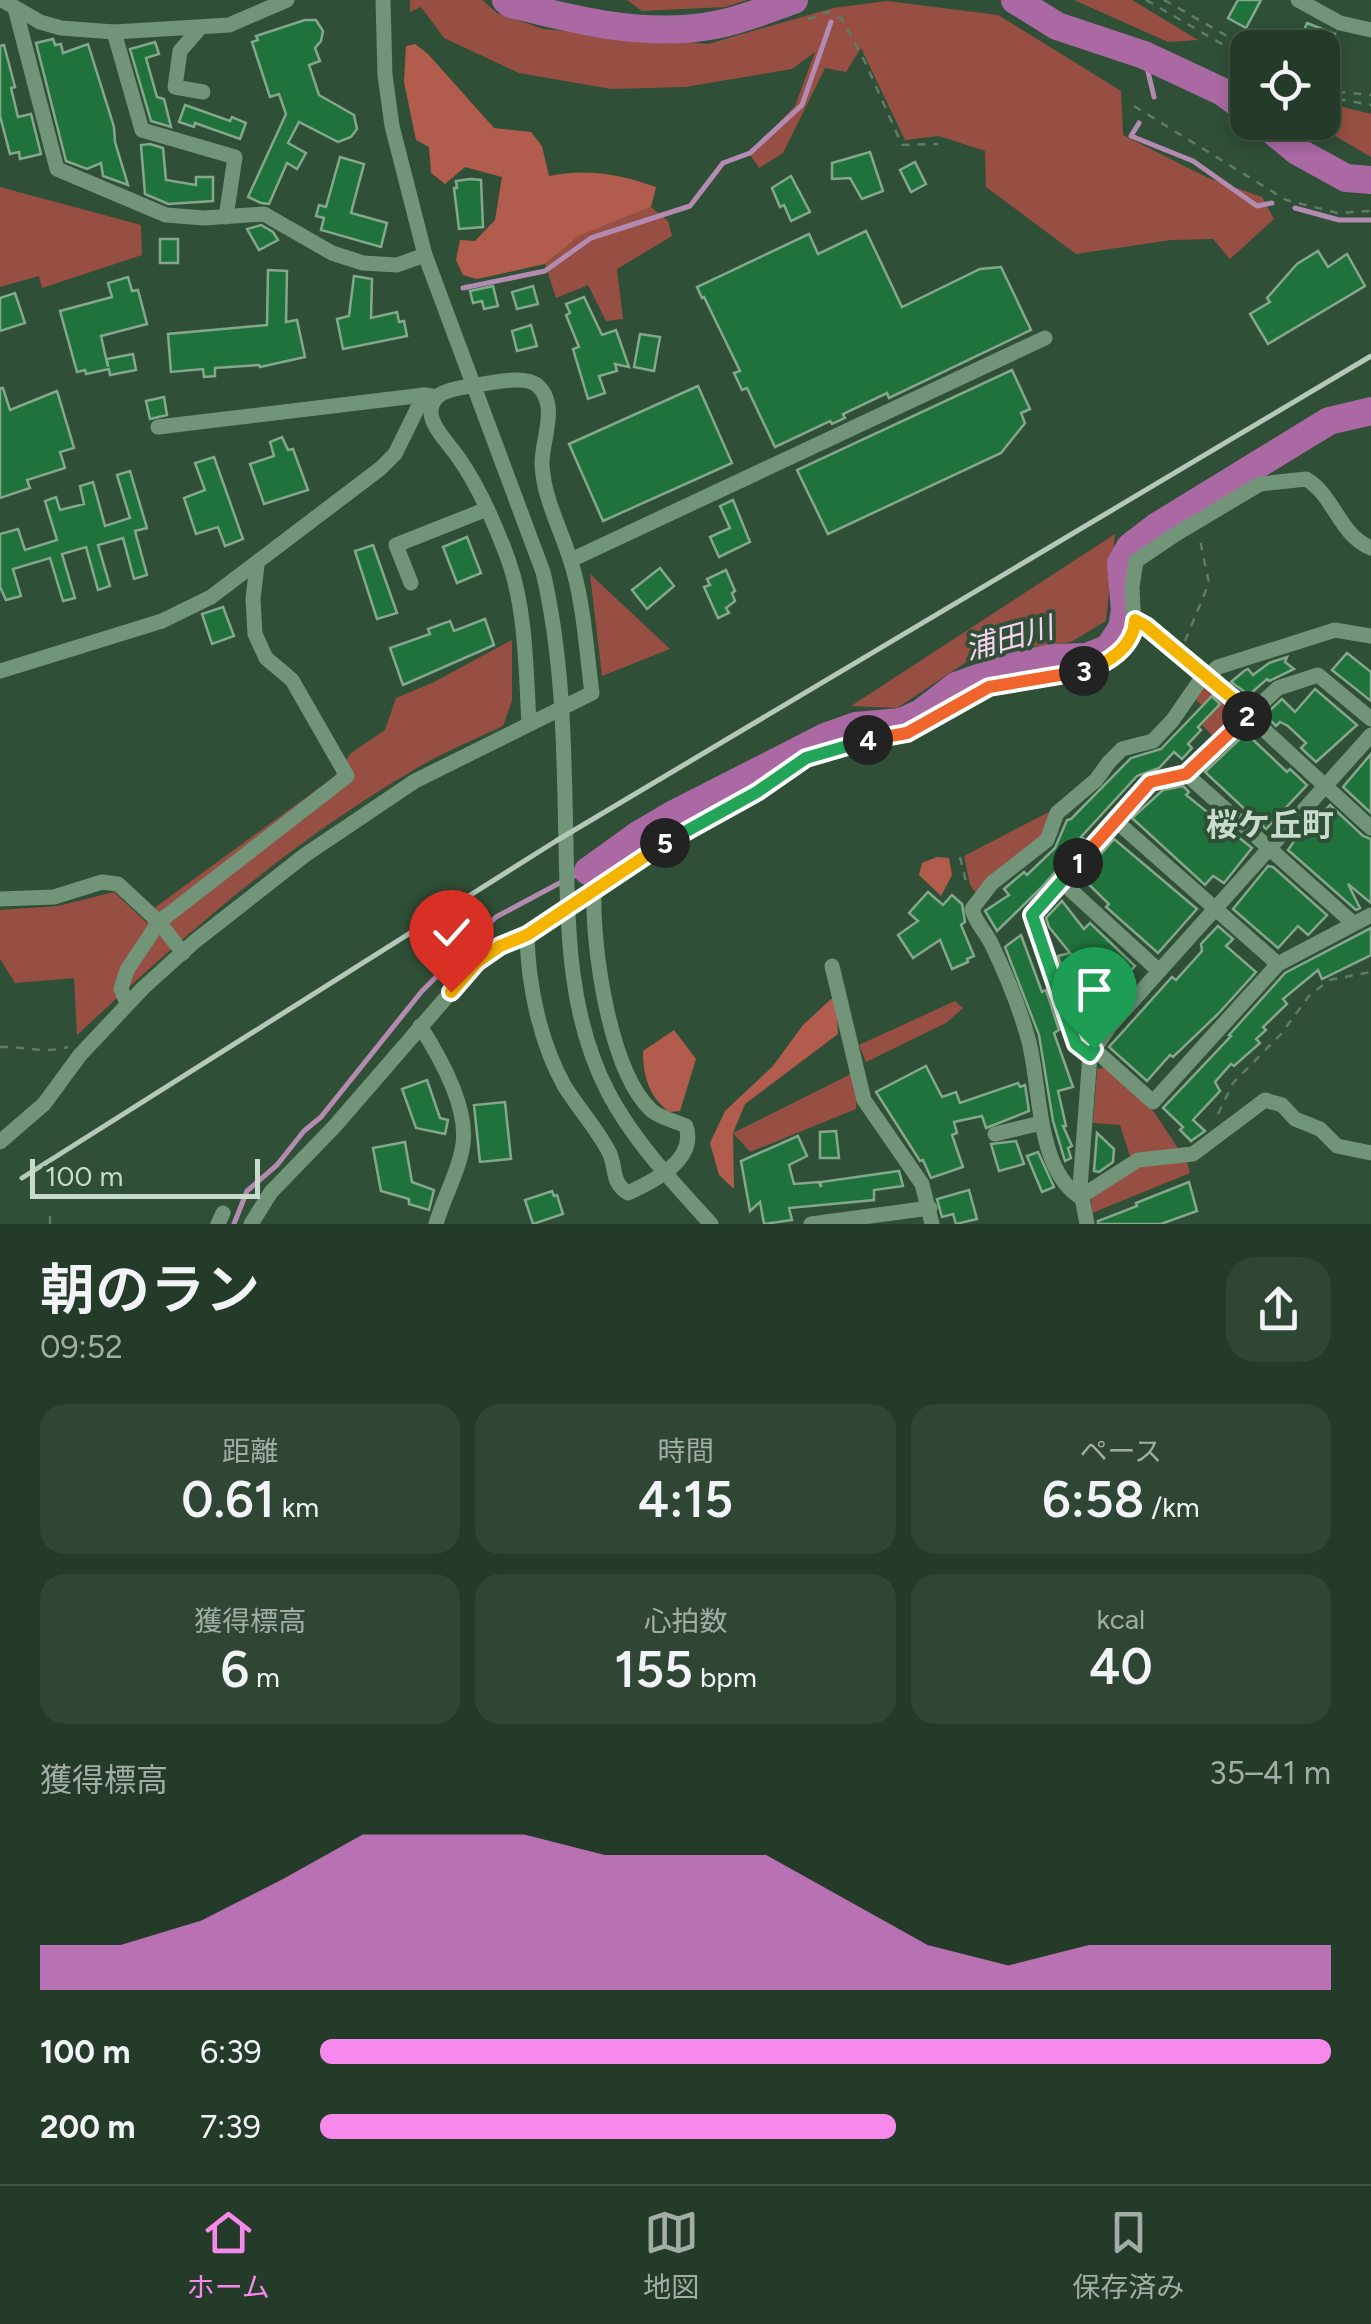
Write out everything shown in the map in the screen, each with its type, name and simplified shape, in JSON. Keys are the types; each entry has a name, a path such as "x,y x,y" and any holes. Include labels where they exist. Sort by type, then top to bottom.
{"street":[{"path":"8,4 40,22 61,28 114,32 229,25 287,0"},
{"path":"383,0 385,75 392,126 425,255 542,572 560,662 571,968 580,1018 609,1094 664,1173 712,1224"},
{"path":"1298,0 1340,22 1371,30"},
{"path":"8,4 57,169 166,215 264,214 332,254 363,264 397,265 425,255"},
{"path":"199,29 180,51 175,86 202,92"},
{"path":"114,32 142,130 235,158 226,217"},
{"path":"571,560 1046,338"},
{"path":"0,1142 44,1104 89,1045 182,952 305,856 414,781 592,693 571,560 550,510 542,464 549,420 546,399 539,387 528,380 450,389 430,396 158,427"},
{"path":"430,396 432,419 488,508 510,564 519,606 529,724"},
{"path":"0,671 162,621 211,597 381,468 396,454 430,396"},
{"path":"251,1224 271,1192 334,1127 477,962 500,946 527,935 684,831 757,792 806,758 854,742 907,733 973,693 1002,683 1058,676 1104,664 1122,650 1134,629 1132,587 1136,562 1260,484 1306,479 1323,494 1348,533 1371,548"},
{"path":"410,583 396,544 488,508"},
{"path":"127,1004 121,989 127,970 159,922 347,776 292,680 266,658 255,634 253,598 257,565"},
{"path":"1135,620 1206,676 1371,828"},
{"path":"1080,1198 1062,1178 1041,1123 1029,1040 990,941 972,914 978,899 992,882 1047,840 1057,813 1096,780 1122,750 1153,740 1206,676 1236,660 1309,636 1335,630 1371,636"},
{"path":"1371,719 1318,674 1278,688 1186,774 1150,782 1032,915 1076,1044 1092,1052 1152,1102 1278,964 1371,916"},
{"path":"1087,1224 1080,1198 1092,1052 1371,735"},
{"path":"1186,774 1352,923"},
{"path":"1116,821 1278,964"},
{"path":"0,899 54,897 102,882 118,884 159,922 182,952"},
{"path":"1062,882 1160,971"},
{"path":"527,935 528,964 547,1045 563,1083 612,1156 613,1174 620,1188 628,1193 664,1173 686,1152 690,1138 686,1126 648,1108 618,1048 599,976 594,890"},
{"path":"811,1224 931,1216 916,1173 864,1100 832,966"},
{"path":"420,1026 445,1065 463,1134 462,1150 436,1224"},
{"path":"1080,1198 1138,1160 1194,1154 1264,1100 1282,1105 1296,1119 1320,1129 1337,1146 1371,1153"},
{"path":"994,1134 1041,1123"}],"path":[{"path":"1146,0 1230,49"},
{"path":"1164,0 1230,38"},
{"path":"808,19 828,12 842,19 902,145 938,144"},
{"path":"1340,92 1371,95"},
{"path":"1340,100 1371,106"},
{"path":"1134,106 1286,200 1338,213 1371,211"},
{"path":"1182,657 1209,583 1193,524"},
{"path":"960,856 968,890 978,899"},
{"path":"1218,1116 1232,1083 1281,1034 1309,996 1329,980 1371,972"},
{"path":"0,1047 47,1053 89,1045"},
{"path":"50,1216 50,1224"}],"shaded area":[{"path":"410,0 482,0 497,13 543,29 708,44 833,8 887,1 998,15 1121,91 1123,135 1208,178 1262,197 1274,219 1230,259 1213,239 1171,240 1076,254 986,187 985,151 939,136 905,140 861,48 846,72 825,68 783,153 759,168 749,153 795,106 815,52 792,69 685,87 611,89 519,73 444,38 421,7 410,12"},
{"path":"627,0 747,0 725,7 642,11"},
{"path":"1074,0 1132,0 1198,40 1168,42"},
{"path":"415,44 494,128 531,132 542,146 549,176 590,173 643,182 656,187 651,207 579,236 545,264 477,279 463,275 456,260 460,240 475,241 495,220 502,177 465,167 445,184 431,173 429,147 416,140 404,82 406,46"},
{"path":"1340,106 1371,114 1371,157 1340,139"},
{"path":"0,187 141,225 142,255 42,288 39,276 0,287"},
{"path":"651,207 668,221 672,236 617,269 623,319 606,321 588,285 556,298 545,264 579,236"},
{"path":"1115,534 1106,621 1071,642 980,653 897,708 851,706"},
{"path":"590,574 670,649 602,676"},
{"path":"512,640 512,701 503,726 418,767 318,832 195,929 77,1035 74,978 15,983 0,959 0,910 58,906 114,892 147,923 157,906 334,777 351,753 385,730 396,698"},
{"path":"1206,681 1243,711 1214,737 1202,725 1211,714 1192,696"},
{"path":"1053,810 1041,839 976,893 970,885 964,856"},
{"path":"937,857 949,858 952,875 941,896 919,875 922,863"},
{"path":"831,999 836,1000 838,1034 745,1104 733,1133 734,1189 719,1175 710,1143 725,1111 773,1066 803,1025"},
{"path":"955,1001 963,1008 946,1023 866,1062 859,1045"},
{"path":"674,1030 696,1059 680,1111 669,1112 648,1085 643,1051"},
{"path":"1107,1067 1154,1112 1179,1150 1130,1156 1120,1125 1093,1123 1097,1069"},
{"path":"851,1074 857,1094 856,1109 750,1152 733,1133"},
{"path":"1186,1158 1190,1173 1092,1213 1091,1197 1143,1162"}],"building":[{"path":"1238,0 1261,0 1246,28 1228,18"},
{"path":"316,20 323,31 315,48 320,61 309,65 319,95 354,115 357,129 351,137 338,142 299,122 288,143 306,153 297,169 287,163 269,204 261,203 248,197 286,114 279,94 270,97 252,42 258,40 256,36"},
{"path":"1307,23 1325,30 1304,30"},
{"path":"53,39 55,45 61,44 63,53 88,44 128,185 103,176 101,163 87,169 66,161 36,43"},
{"path":"155,42 159,54 146,58 171,127 151,121 130,49"},
{"path":"4,45 18,117 31,114 41,154 20,159 19,152 10,154 0,116 0,46"},
{"path":"185,105 246,123 240,139 195,123 194,127 179,122"},
{"path":"141,145 163,148 166,180 196,185 196,177 213,177 213,201 168,204 145,194"},
{"path":"870,152 883,191 862,199 850,178 832,179 832,163"},
{"path":"340,157 364,164 351,213 387,223 381,247 321,230 324,218 316,216 319,205 326,207"},
{"path":"915,162 926,184 911,192 900,170"},
{"path":"791,176 810,212 791,221 772,188"},
{"path":"481,180 483,227 459,229 454,188 456,181"},
{"path":"261,225 278,240 259,250 247,229"},
{"path":"866,231 902,307 980,269 1001,267 1031,330 775,447 747,388 742,390 734,373 740,371 697,287 809,234 818,254"},
{"path":"160,239 178,239 178,263 160,263"},
{"path":"1318,251 1328,267 1347,254 1365,286 1268,344 1250,314 1270,302 1267,298 1297,264"},
{"path":"268,270 287,271 286,322 297,320 305,357 260,367 215,368 215,376 204,377 203,369 171,372 168,334 267,325"},
{"path":"354,276 372,279 371,318 397,312 407,336 343,349 337,319 349,316"},
{"path":"128,277 132,291 138,290 147,324 101,336 108,367 107,359 133,354 136,370 110,375 109,369 77,372 60,311 112,297 108,283"},
{"path":"493,286 498,306 484,309 482,301 473,303 470,291"},
{"path":"533,286 538,304 517,309 512,292"},
{"path":"15,293 25,323 0,331 0,298"},
{"path":"584,297 602,335 616,330 629,367 615,364 617,371 599,376 605,393 588,399 573,349 579,347 566,315 570,313 566,304"},
{"path":"531,325 537,346 517,351 512,331"},
{"path":"640,334 660,337 654,371 634,367"},
{"path":"1012,370 1030,409 1021,413 1025,423 1001,453 828,534 797,470"},
{"path":"698,386 732,463 603,521 569,444"},
{"path":"0,388 10,410 57,391 74,448 60,452 65,468 27,480 30,488 0,498"},
{"path":"164,397 167,415 150,419 146,401"},
{"path":"282,437 288,450 293,449 308,490 264,504 250,464 274,456 270,442"},
{"path":"214,457 243,539 225,546 218,527 196,534 184,498 205,490 195,463"},
{"path":"130,471 147,528 135,531 147,575 134,579 123,538 98,545 110,586 98,590 86,547 62,554 75,598 63,601 50,558 13,569 21,596 6,600 0,587 0,534 18,529 25,550 57,540 45,501 56,497 60,510 84,504 80,486 93,482 105,526 130,518 117,475"},
{"path":"733,500 750,542 719,557 710,537 730,528 720,506"},
{"path":"467,537 481,573 457,583 443,547"},
{"path":"373,545 397,613 377,619 355,551"},
{"path":"660,568 674,586 647,609 632,590"},
{"path":"726,570 735,601 726,608 729,613 718,618 704,587 710,585 707,579"},
{"path":"223,607 234,636 212,644 202,614"},
{"path":"485,619 494,645 403,685 390,648 430,634 428,629 450,621 454,631"},
{"path":"1347,653 1371,672 1371,701 1332,670"},
{"path":"1287,657 1285,662 1294,669 1267,679 1249,695 1231,682 1248,669 1253,675 1269,663"},
{"path":"1315,689 1357,725 1316,762 1301,748 1306,743 1288,726 1280,722 1276,726 1265,715 1282,699 1295,712"},
{"path":"1212,696 1220,704 1198,727 1201,730 1188,744 1192,748 1182,759 1174,752 1159,768 1137,776 1041,888 997,931 985,911 1009,895 1004,889 1024,872 1027,875 1055,848 1067,820 1131,758 1161,749"},
{"path":"1246,733 1287,772 1290,769 1307,785 1266,829 1205,772"},
{"path":"1371,754 1371,813 1343,787"},
{"path":"1183,786 1189,792 1186,795 1252,848 1224,883 1213,876 1205,885 1132,818 1163,790"},
{"path":"1330,805 1371,839 1371,903 1348,884 1360,908 1356,910 1288,850 1301,831"},
{"path":"1114,839 1197,909 1158,953 1106,907 1109,904 1081,877"},
{"path":"1268,866 1327,915 1308,935 1298,926 1278,948 1233,909"},
{"path":"928,892 943,905 952,895 962,904 965,922 961,925 974,956 952,969 940,940 913,958 898,935 918,921 909,913"},
{"path":"1062,901 1084,929 1090,923 1135,966 1121,981 1129,988 1086,1038 1058,956 1070,953 1046,918"},
{"path":"1218,926 1233,939 1226,946 1256,972 1147,1081 1109,1047 1172,977 1176,980"},
{"path":"1371,928 1371,955 1322,979 1318,970 1283,999 1287,1004 1263,1027 1266,1030 1256,1039 1260,1043 1234,1066 1231,1064 1215,1082 1220,1091 1193,1120 1205,1131 1191,1141 1163,1108 1285,973"},
{"path":"1021,935 1042,992 1046,990 1059,1030 1054,1033 1073,1087 1058,1091 1063,1126 1072,1146 1068,1148 1071,1158 1065,1161 1053,1121 1039,1035 1005,947"},
{"path":"926,1066 942,1097 956,1092 960,1103 1018,1083 1020,1087 1025,1085 1029,1111 986,1128 982,1116 954,1122 957,1133 952,1135 963,1167 931,1178 876,1092"},
{"path":"427,1080 440,1118 448,1120 445,1134 416,1128 402,1089"},
{"path":"505,1102 511,1159 480,1162 474,1105"},
{"path":"836,1131 839,1158 820,1158 820,1132"},
{"path":"1097,1133 1114,1149 1113,1162 1099,1172 1094,1171"},
{"path":"798,1136 807,1156 789,1165 794,1184 819,1182 821,1187 821,1182 899,1171 903,1186 874,1190 874,1200 789,1208 792,1220 764,1224 760,1202 750,1211 741,1161"},
{"path":"1016,1141 1024,1164 999,1171 991,1144"},
{"path":"405,1142 412,1182 434,1190 429,1210 381,1191 373,1148"},
{"path":"1038,1152 1054,1187 1042,1192 1027,1156"},
{"path":"1189,1182 1197,1211 1161,1224 1098,1224 1137,1206 1136,1203"},
{"path":"969,1190 977,1219 956,1224 953,1214 942,1217 937,1199"},
{"path":"552,1191 563,1214 533,1224 525,1200"}],"waterway":[{"path":"506,0 588,22 667,30 729,22 794,0"},
{"path":"1015,0 1057,26 1144,55 1230,97"},
{"path":"463,288 545,271 591,238 690,206 723,163 750,153 802,105 831,22"},
{"path":"1144,55 1154,97"},
{"path":"1139,123 1131,136 1193,161 1257,206 1272,203"},
{"path":"1284,140 1346,178 1371,180"},
{"path":"1295,208 1339,220 1371,220"},
{"name":"浦田川","path":"588,871 672,815 825,737 856,726 901,722 921,713 956,686 1009,667 1052,658 1087,657 1109,648 1122,628 1125,611 1121,563 1130,547 1329,421 1371,411"},
{"path":"234,1224 247,1191 321,1117 422,991 496,917 588,871"}],"railway":[{"path":"22,1178 556,841 1371,356"}],"district":[{"name":"桜ケ丘町","path":"1270,825"}],"route":[{"path":"451,992 477,962 500,946 527,935 638,860 757,792 806,758 854,742 907,733 973,693 1002,683 1058,676 1104,664 1122,650 1135,620 1250,713 1186,774 1150,782 1032,915 1076,1044 1090,1055 1094,1049"}]}
